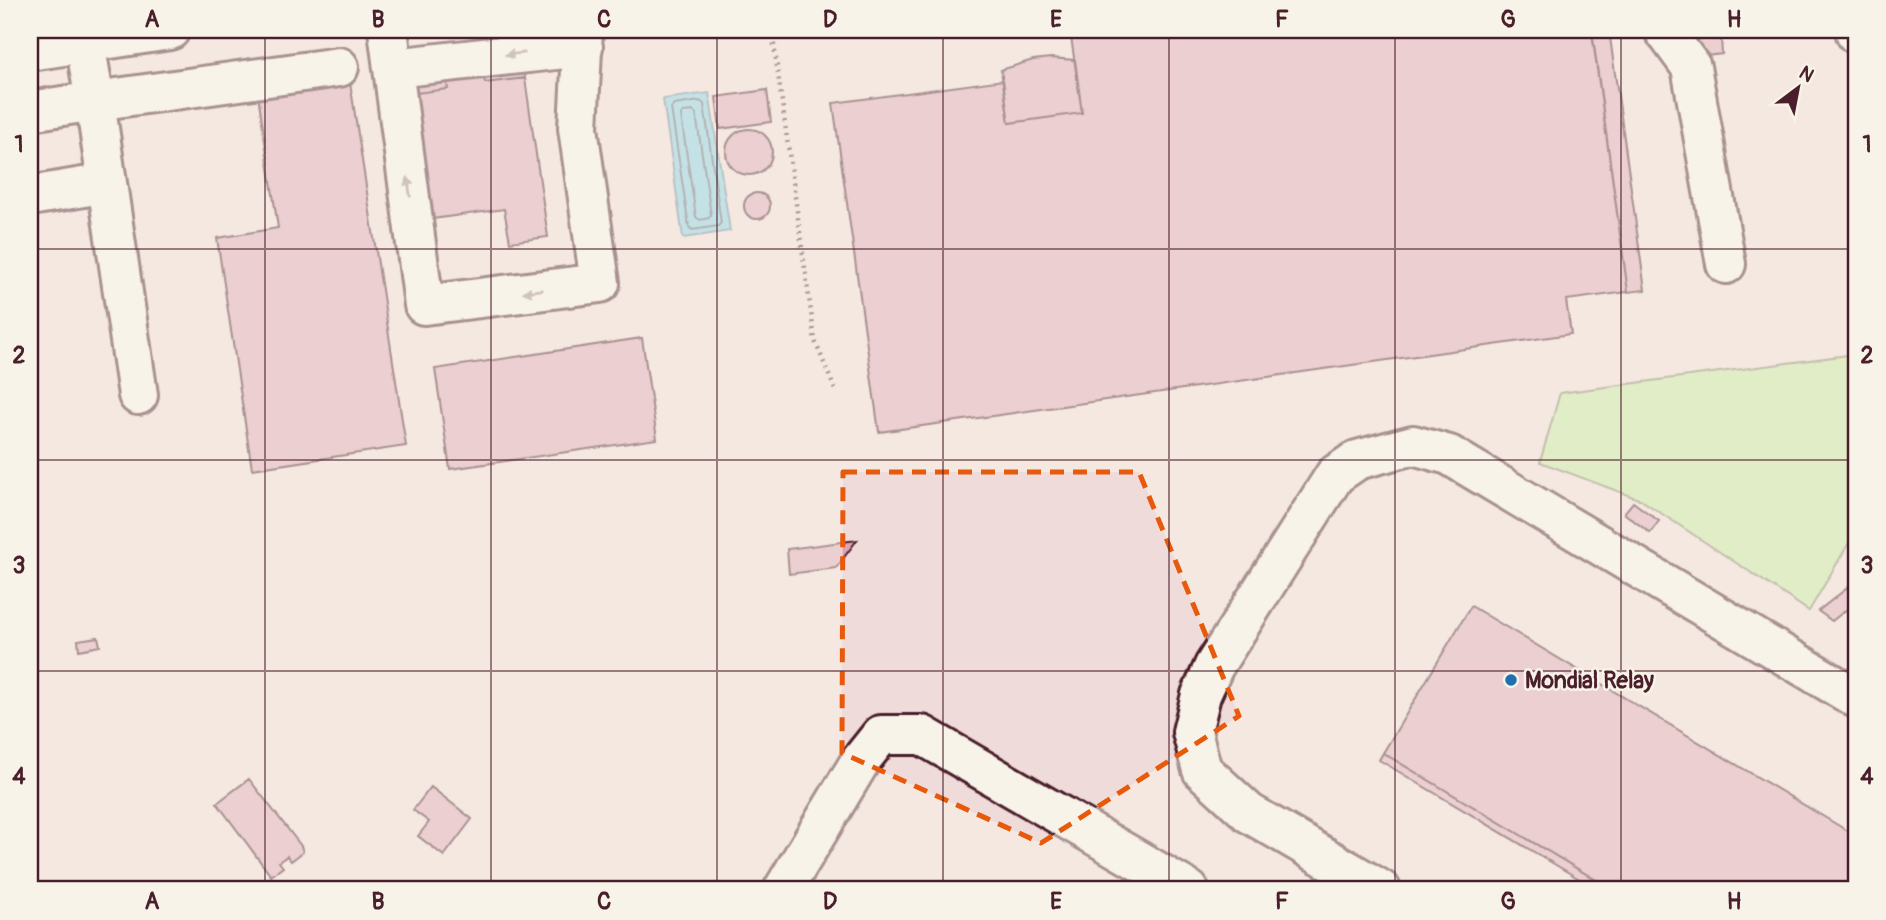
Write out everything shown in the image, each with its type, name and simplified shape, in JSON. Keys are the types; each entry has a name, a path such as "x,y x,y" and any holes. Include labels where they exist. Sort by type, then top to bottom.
{"street":[{"path":"30,51 170,30"},
{"path":"388,30 424,305 600,283 578,128 583,38 394,68"},
{"path":"1664,30 1691,67 1726,264"},
{"path":"85,43 138,395"},
{"path":"30,111 340,67"},
{"path":"30,196 107,183"},
{"path":"1381,890 1249,813 1202,770 1192,732 1201,695 1214,666 1335,475 1357,460 1412,445 1449,455 1856,698"},
{"path":"783,890 861,760 881,735 922,735 1189,890"}],"path":[{"path":"772,30 815,341 836,392"}],"highlighted area":[{"path":"843,472 1139,472 1239,716 1041,843 842,753"}],"shaded area":[{"path":"30,30 1856,30 1856,890 30,890"}],"green space":[{"path":"1856,354 1856,531 1809,611 1641,500 1540,462 1560,393"}],"water":[{"path":"709,93 730,231 683,238 663,99"}],"building":[{"path":"1070,30 1592,30 1628,292 1566,300 1571,334 879,432 833,103 1003,80 1009,123 1082,113"},
{"path":"1609,30 1645,290 1628,292 1592,33"},
{"path":"1695,30 1732,30 1732,35 1696,39"},
{"path":"1721,37 1722,54 1698,57 1696,39"},
{"path":"1033,60 1075,60 1082,113 1009,123 1001,70"},
{"path":"523,66 525,78 485,83 483,71"},
{"path":"483,71 485,83 525,78 548,237 510,242 504,209 425,220 408,94 448,89 446,77"},
{"path":"446,77 448,89 408,94 406,83"},
{"path":"350,82 406,446 252,469 217,238 278,228 258,95"},
{"path":"767,90 771,122 720,129 716,97"},
{"path":"749,129 765,136 772,152 765,168 749,175 733,168 726,152 733,136"},
{"path":"757,193 766,197 770,206 766,215 757,219 748,215 744,206 748,197"},
{"path":"642,338 657,439 450,469 435,369"},
{"path":"1633,502 1659,521 1650,533 1624,513"},
{"path":"857,540 836,568 789,574 787,549"},
{"path":"1856,581 1856,602 1832,621 1818,611"},
{"name":"Mondial Relay","path":"1471,606 1856,836 1856,890 1613,890 1383,753"},
{"path":"98,637 100,646 79,650 78,640"},
{"path":"1383,753 1613,890 1598,890 1379,760"},
{"path":"249,779 303,852 291,861 287,856 279,862 283,867 271,876 217,803"},
{"path":"431,787 472,819 444,856 418,836 429,822 413,810"}],"place":[{"name":"Mondial Relay","path":"1511,680"}]}
